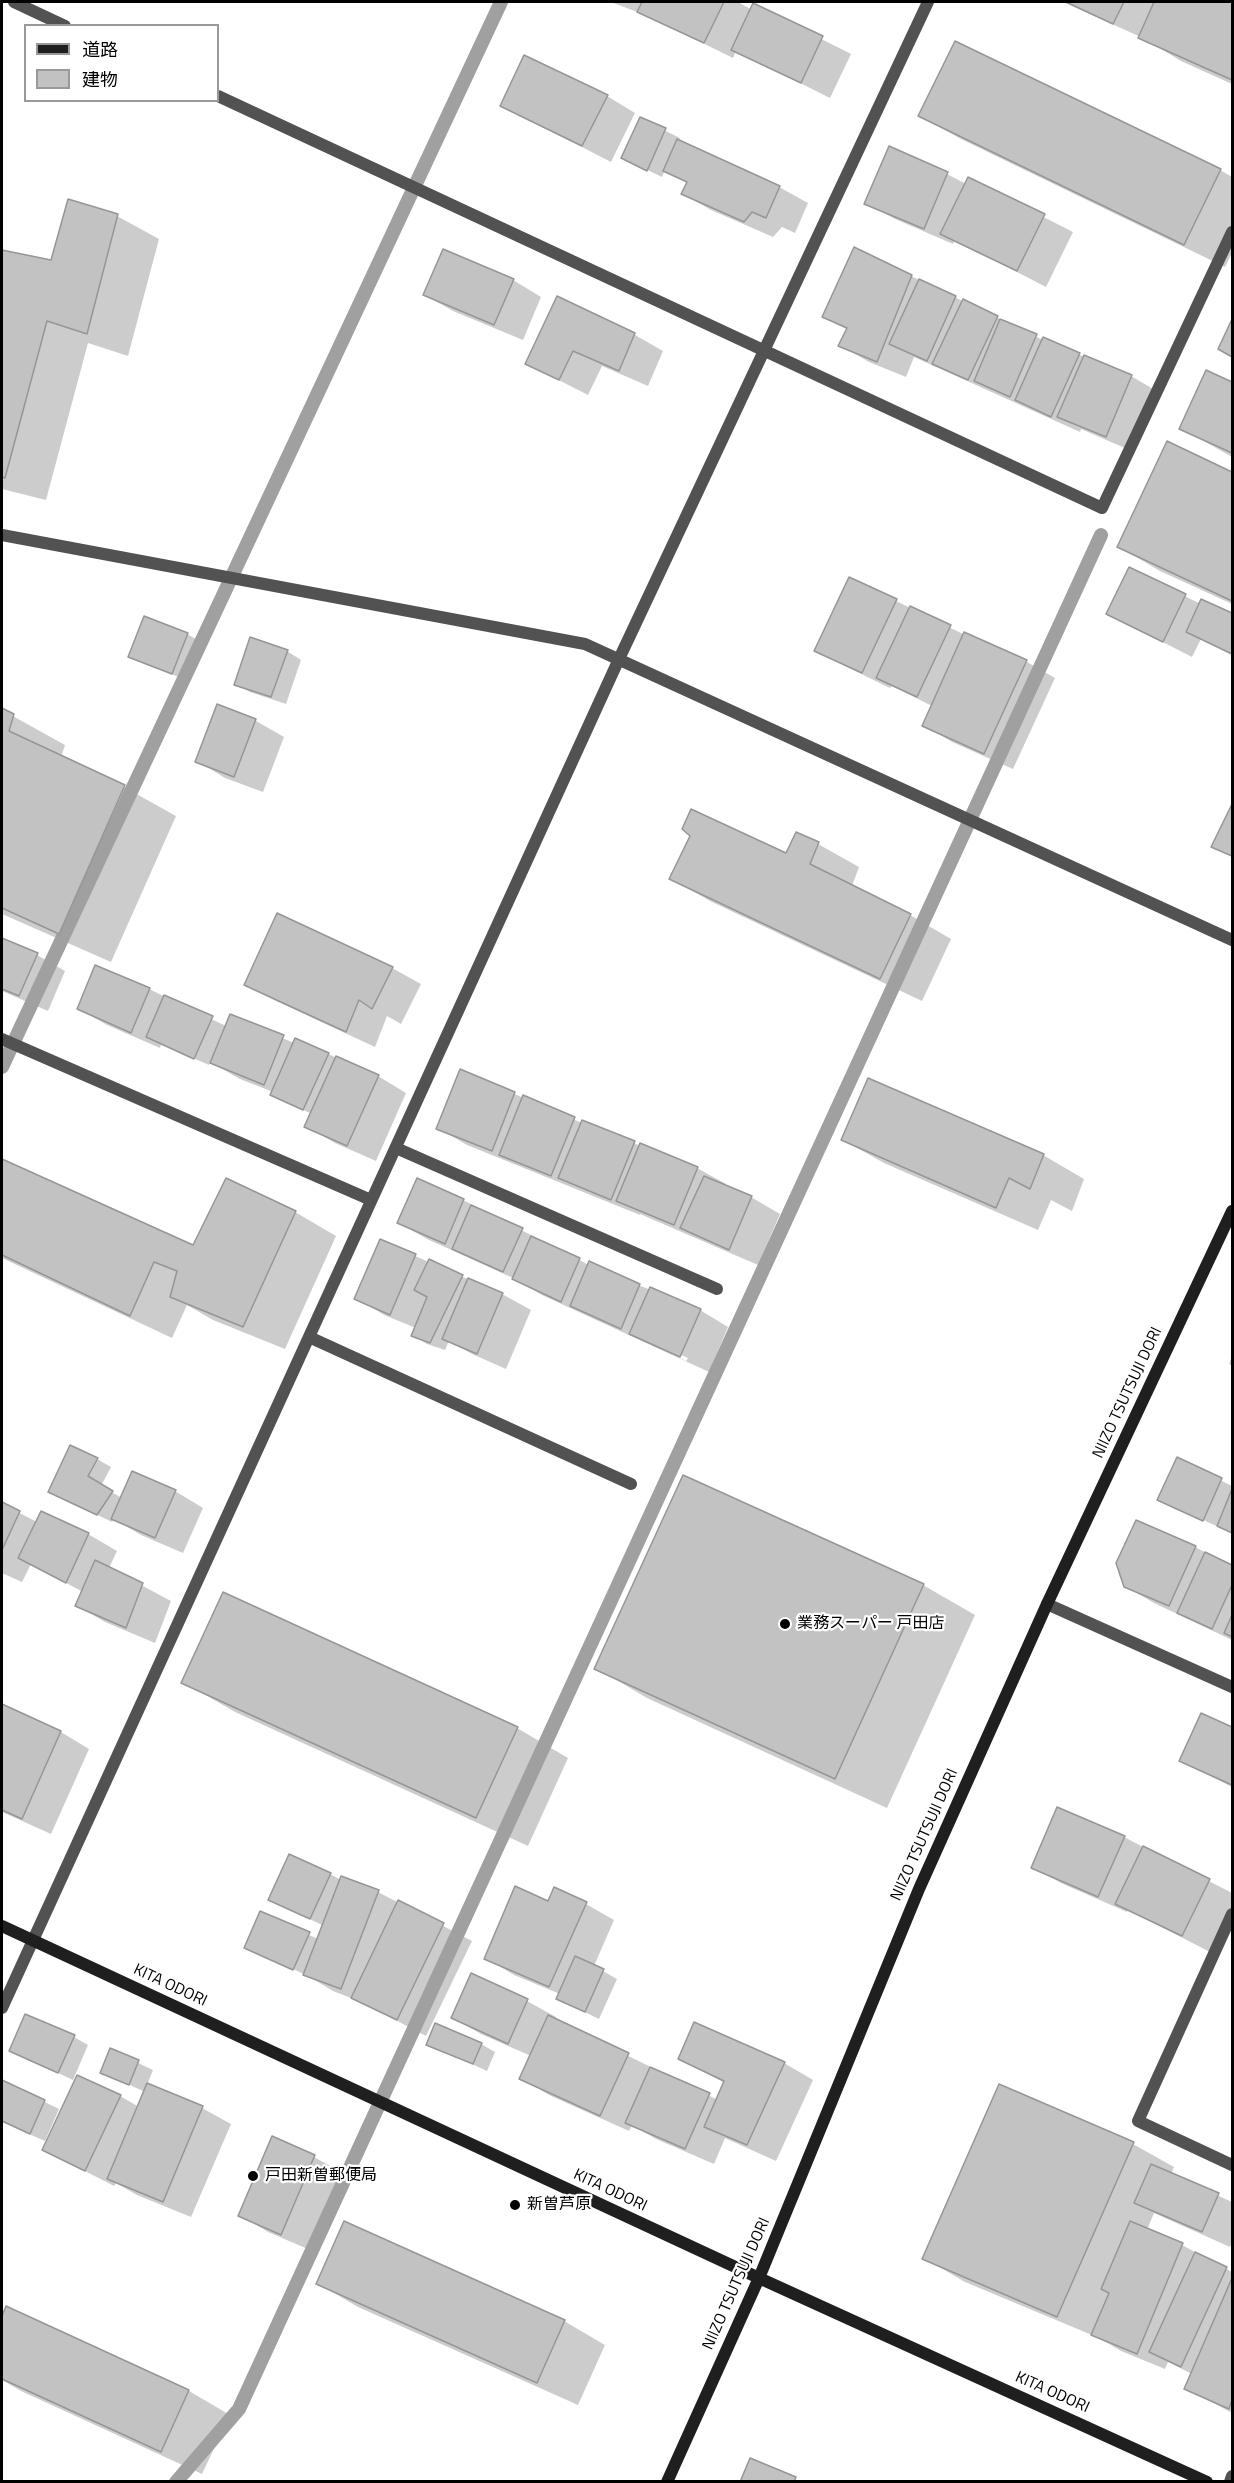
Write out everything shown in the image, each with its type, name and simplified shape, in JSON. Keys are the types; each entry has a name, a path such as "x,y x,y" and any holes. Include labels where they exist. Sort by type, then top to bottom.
{"street":[{"path":"14,2 61,24"},
{"path":"2,2008 619,659 928,2"},
{"path":"219,96 1102,508 1233,232"},
{"path":"2,535 585,644 1233,940"},
{"path":"2,1039 371,1200"},
{"path":"396,1148 717,1289"},
{"name":"NIIZO TSUTSUJI DORI","path":"667,2481 759,2278 919,1889 1047,1604 1233,1211"},
{"path":"309,1337 631,1484"},
{"path":"1047,1604 1233,1687"},
{"path":"1233,1914 1138,2121 1233,2165"},
{"name":"KITA ODORI","path":"2,1926 759,2278 1205,2481"},
{"path":"1230,2481 1233,2476"}],"building":[{"path":"642,2 724,2 704,43 637,12"},
{"path":"1066,2 1124,2 1113,24"},
{"path":"1154,2 1232,2 1232,80 1138,38"},
{"path":"753,3 823,36 801,83 731,50"},
{"path":"955,41 1221,169 1184,245 918,116"},
{"path":"524,55 608,95 582,146 500,106"},
{"path":"640,117 666,128 647,171 621,158"},
{"path":"677,139 780,186 766,218 752,212 744,222 681,194 687,182 663,171"},
{"path":"889,146 948,172 924,229 864,204"},
{"path":"968,177 1045,214 1017,271 940,234"},
{"path":"68,199 118,214 87,334 47,321 5,478 2,477 2,250 51,260"},
{"path":"854,247 912,275 877,362 838,346 847,328 822,317"},
{"path":"443,249 514,279 494,325 423,295"},
{"path":"919,279 956,296 927,361 889,344"},
{"path":"557,296 635,333 619,371 573,351 559,380 525,364"},
{"path":"963,299 998,316 968,380 932,364"},
{"path":"1000,319 1037,334 1010,397 974,381"},
{"path":"1232,319 1232,357 1218,349"},
{"path":"1043,337 1080,353 1051,417 1015,400"},
{"path":"1084,355 1132,375 1106,437 1057,417"},
{"path":"1206,370 1232,382 1232,453 1179,429"},
{"path":"1167,441 1232,472 1232,601 1117,547"},
{"path":"1129,567 1186,594 1163,642 1106,614"},
{"path":"849,577 897,599 862,673 814,651"},
{"path":"1201,599 1232,613 1232,654 1186,632"},
{"path":"910,606 951,625 917,697 876,678"},
{"path":"144,616 188,633 172,674 128,657"},
{"path":"964,632 1027,660 984,754 922,726"},
{"path":"250,637 288,650 271,697 234,685"},
{"path":"217,704 256,719 234,777 195,762"},
{"path":"2,708 14,714 9,731 125,785 59,934 2,908"},
{"path":"1232,804 1232,856 1211,847"},
{"path":"691,809 786,853 796,832 819,842 810,864 911,914 880,979 669,879 690,836 682,829"},
{"path":"277,913 393,967 372,1009 359,1000 346,1032 244,985"},
{"path":"2,938 38,953 19,996 2,989"},
{"path":"95,965 150,988 131,1033 77,1009"},
{"path":"164,995 213,1016 194,1059 146,1037"},
{"path":"230,1014 284,1035 264,1085 210,1063"},
{"path":"295,1038 329,1053 303,1110 270,1095"},
{"path":"336,1056 379,1075 347,1146 304,1127"},
{"path":"460,1069 515,1092 492,1151 436,1129"},
{"path":"868,1078 1044,1154 1030,1189 1009,1178 996,1208 841,1140"},
{"path":"523,1095 575,1117 551,1176 499,1155"},
{"path":"582,1120 635,1141 611,1200 558,1178"},
{"path":"640,1143 698,1167 674,1225 616,1201"},
{"path":"2,1159 193,1245 226,1178 296,1211 243,1327 170,1297 177,1271 154,1262 130,1316 2,1255"},
{"path":"704,1176 752,1196 729,1250 680,1228"},
{"path":"417,1178 464,1199 445,1244 397,1223"},
{"path":"471,1205 523,1228 503,1272 452,1249"},
{"path":"531,1236 580,1258 561,1302 512,1279"},
{"path":"380,1239 416,1254 390,1315 354,1299"},
{"path":"429,1259 463,1275 430,1343 411,1336 427,1297 414,1290"},
{"path":"589,1261 640,1284 621,1329 570,1306"},
{"path":"468,1278 503,1293 477,1354 442,1339"},
{"path":"650,1287 701,1309 680,1357 629,1334"},
{"path":"70,1445 98,1458 88,1476 113,1491 97,1515 48,1492"},
{"path":"1177,1457 1222,1478 1203,1521 1157,1500"},
{"path":"132,1471 176,1490 155,1538 111,1519"},
{"path":"683,1475 924,1584 835,1779 594,1669"},
{"path":"1232,1489 1232,1533 1217,1526"},
{"path":"2,1502 20,1511 2,1550"},
{"path":"41,1511 89,1533 66,1583 18,1558"},
{"path":"1136,1520 1196,1546 1169,1606 1124,1587 1116,1563"},
{"path":"1205,1552 1232,1565 1232,1585 1212,1629 1177,1613"},
{"path":"95,1560 143,1583 126,1628 75,1606"},
{"path":"223,1592 518,1727 476,1818 181,1683"},
{"path":"1232,1615 1232,1637 1224,1633"},
{"path":"2,1704 61,1731 22,1819 2,1810"},
{"path":"1201,1713 1232,1727 1232,1785 1179,1761"},
{"path":"1057,1807 1125,1836 1098,1897 1031,1868"},
{"path":"1143,1846 1210,1879 1182,1936 1115,1904"},
{"path":"289,1854 331,1873 310,1919 268,1900"},
{"path":"341,1876 379,1890 341,1989 303,1975"},
{"path":"515,1886 548,1901 554,1887 587,1902 549,1987 484,1959"},
{"path":"398,1900 444,1923 397,2020 351,1998"},
{"path":"260,1911 310,1932 293,1970 244,1948"},
{"path":"575,1956 604,1969 585,2012 556,1999"},
{"path":"471,1973 528,1999 508,2044 451,2018"},
{"path":"25,2014 75,2035 58,2073 9,2051"},
{"path":"548,2015 629,2053 600,2116 519,2079"},
{"path":"694,2022 785,2062 747,2145 704,2127 724,2081 678,2059"},
{"path":"435,2023 482,2043 473,2064 426,2045"},
{"path":"110,2048 139,2060 129,2085 100,2073"},
{"path":"650,2067 710,2093 685,2149 625,2123"},
{"path":"77,2075 121,2095 85,2171 42,2150"},
{"path":"2,2080 45,2100 30,2134 2,2121"},
{"path":"147,2083 203,2106 163,2202 107,2179"},
{"path":"999,2084 1134,2142 1057,2317 922,2259"},
{"path":"272,2136 315,2155 281,2235 238,2216"},
{"path":"1151,2164 1219,2193 1202,2232 1134,2203"},
{"path":"344,2221 565,2320 537,2383 316,2284"},
{"path":"1130,2221 1183,2243 1137,2354 1091,2335 1109,2293 1101,2289"},
{"path":"1195,2252 1227,2267 1181,2367 1149,2352"},
{"path":"1232,2278 1232,2400 1229,2409 1184,2389"},
{"path":"6,2306 189,2390 161,2452 2,2379 2,2316"},
{"path":"750,2458 796,2477 794,2482 740,2482"}],"waterway":[{"path":"2,1067 501,2"},
{"path":"176,2482 239,2409 1101,535"}],"place":[{"name":"業務スーパー 戸田店","path":"785,1624"},
{"name":"戸田新曽郵便局","path":"253,2176"},
{"name":"新曽芦原","path":"515,2205"}]}
